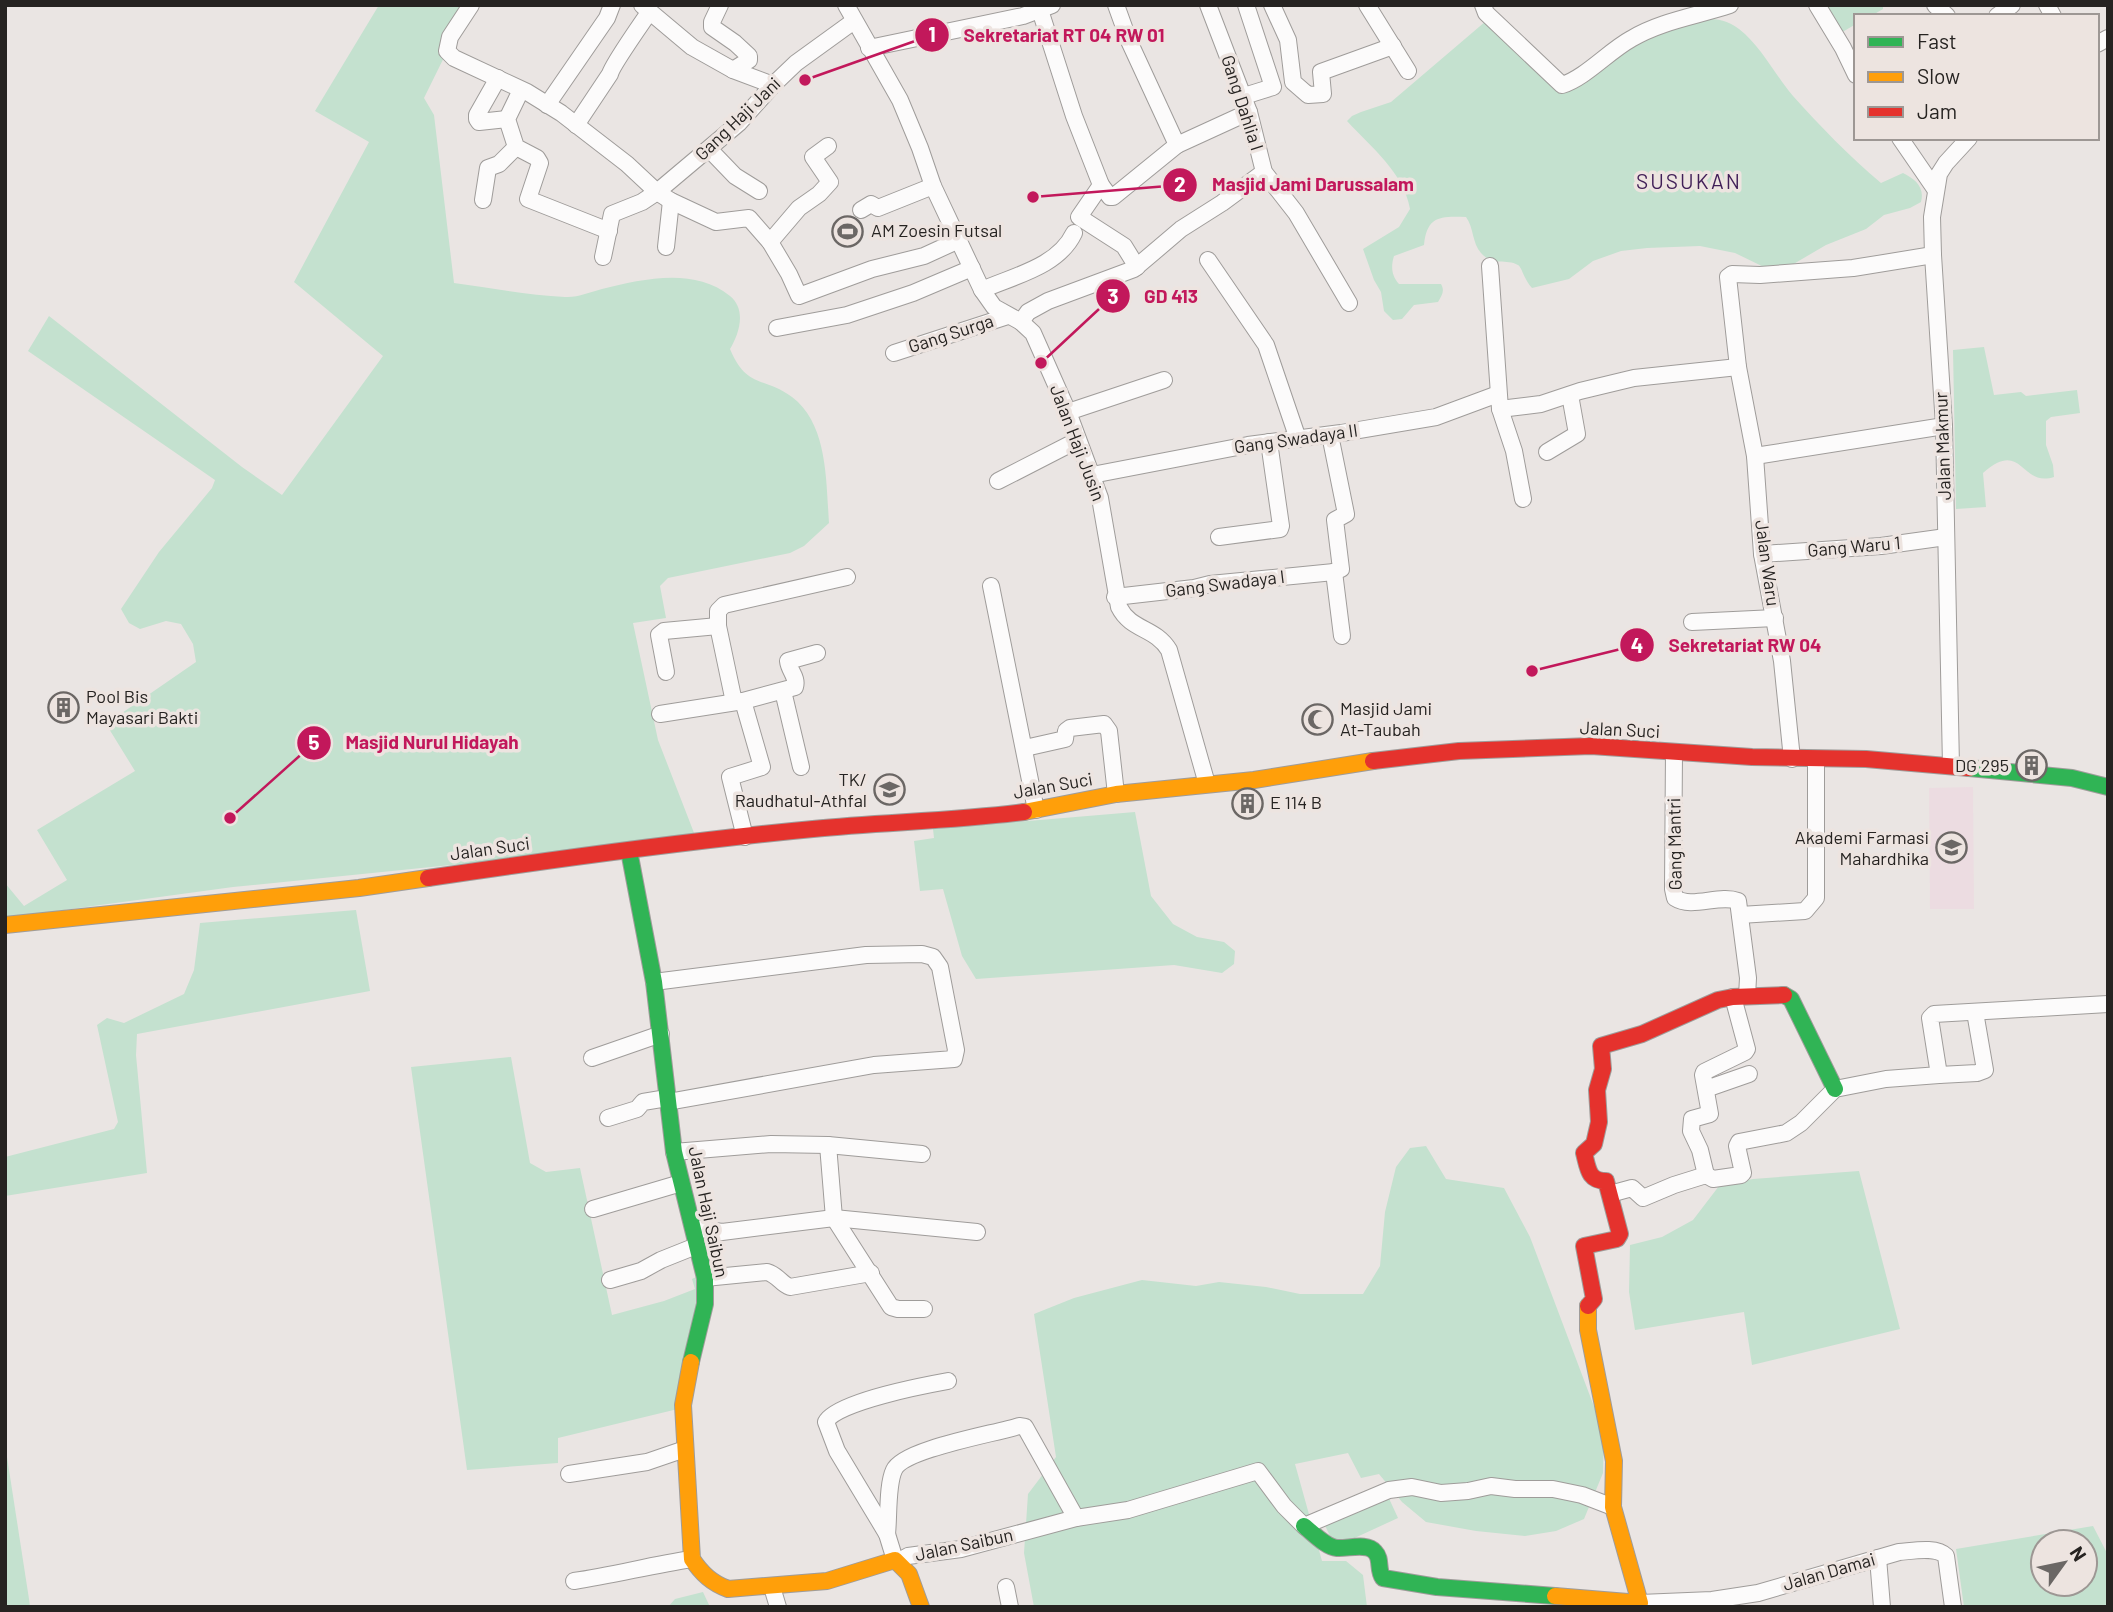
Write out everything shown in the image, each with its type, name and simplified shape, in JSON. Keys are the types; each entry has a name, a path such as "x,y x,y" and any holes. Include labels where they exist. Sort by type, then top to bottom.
{"street":[{"path":"471,5 450,37 447,51 454,58 547,105 627,164 664,196 716,222 749,218 770,242 799,296 873,269 924,256 959,240"},
{"path":"547,105 607,18 612,5"},
{"path":"720,5 712,27 749,56 749,60 733,70"},
{"name":"Jalan Haji Jusin","path":"846,5 900,100 933,186 982,290 994,307 1033,334 1068,412 1092,475 1104,516 1115,597 1124,618 1159,637 1169,650 1208,784"},
{"path":"1116,5 1129,41 1177,145"},
{"name":"Gang Dahlia I","path":"1208,5 1244,96 1264,172 1296,213 1349,303"},
{"path":"1244,96 1273,87 1246,5"},
{"path":"1272,5 1288,40 1293,82 1308,95 1323,94 1321,72 1392,46"},
{"path":"1367,5 1408,71"},
{"path":"1483,5 1486,13 1562,85 1632,38 1672,21 1730,5"},
{"path":"1817,5 1854,71"},
{"path":"869,48 1023,16 1046,7 1073,117 1101,185 1110,197 1177,145 1249,112"},
{"path":"576,125 610,74 611,67 628,47 646,8 692,47 733,70 773,85"},
{"name":"Gang Haji Jani","path":"609,231 612,214 664,196 709,149 739,123 773,85 807,54 854,21"},
{"path":"498,78 477,119 479,122 507,119"},
{"path":"521,90 507,119 516,147 537,158 540,163 529,200 609,231 603,257"},
{"path":"1901,140 1935,189"},
{"name":"Jalan Makmur","path":"1951,766 1944,426 1932,217 1939,174 1967,140"},
{"path":"770,242 799,208 819,194 830,182 813,158 828,146"},
{"path":"483,200 488,168 499,164 516,147"},
{"path":"709,149 736,176 759,191"},
{"name":"Gang Surga","path":"894,353 1014,319 1048,301 1137,267 1181,229 1264,172"},
{"path":"1101,185 1079,217 1124,246 1137,267"},
{"path":"861,210 872,204 878,208 890,204 933,186"},
{"path":"664,196 666,247"},
{"path":"982,290 1034,270 1054,257 1071,240 1074,233"},
{"name":"Jalan Waru","path":"1792,759 1775,618 1762,554 1755,456 1738,367 1729,276 1853,268 1933,255"},
{"path":"1209,260 1266,345 1298,439"},
{"path":"1490,266 1499,401 1514,451 1523,499"},
{"path":"777,328 847,315 913,293 972,268"},
{"name":"Gang Swadaya II","path":"1092,475 1269,442 1330,435 1436,417 1499,401 1541,404 1634,378 1738,367"},
{"path":"1068,412 1164,380"},
{"path":"1547,452 1577,434 1570,395"},
{"path":"1755,456 1944,426"},
{"path":"1330,435 1346,514 1335,520 1341,569 1334,572 1342,636"},
{"path":"998,481 1078,440"},
{"path":"1219,537 1280,529 1282,526 1269,442"},
{"name":"Gang Waru 1","path":"1762,554 1881,546 1946,537"},
{"name":"Gang Swadaya I","path":"1115,597 1210,584 1334,572"},
{"path":"745,837 730,776 760,770 762,767 739,701 718,626 718,611 724,605 847,577"},
{"path":"991,586 1037,810"},
{"path":"1692,622 1775,618"},
{"path":"666,672 659,635 664,631 718,626"},
{"path":"660,714 783,691 797,685 788,661 817,653"},
{"path":"783,691 800,767"},
{"path":"1024,748 1065,739 1066,731 1070,728 1104,724 1109,731 1116,794"},
{"name":"Jalan Suci","path":"5,925 359,888 521,864 745,837 1037,810 1116,794 1254,780 1459,751 1591,747 1792,759 1867,759 2072,778 2108,787"},
{"name":"Gang Mantri","path":"1674,752 1675,898 1682,903 1736,899 1740,904 1740,915"},
{"path":"1816,759 1816,898 1805,911 1740,915 1748,978 1740,996 1747,1049 1704,1072 1710,1114 1692,1119 1691,1131 1700,1150 1706,1175 1713,1179 1741,1175 1743,1173 1737,1146 1739,1142 1786,1133 1801,1123 1835,1090 1886,1079 1977,1073 1985,1070 1975,1012"},
{"name":"Jalan Haji Saibun","path":"629,851 654,982 674,1152 705,1278 705,1304 687,1376 683,1405 692,1559"},
{"path":"608,1118 637,1109 642,1102 874,1065 954,1059 956,1051 940,967 933,957 922,954 848,957 654,982"},
{"path":"1304,1526 1334,1548 1368,1547 1375,1551 1379,1573 1383,1578 1437,1587 1640,1605 1613,1507 1614,1461 1588,1330 1588,1306 1594,1299 1594,1294 1584,1247 1619,1237 1620,1234 1605,1180 1597,1181 1590,1176 1584,1153 1594,1144 1600,1122 1597,1090 1603,1069 1601,1045 1642,1034 1718,1000 1740,996 1782,995 1791,999 1835,1090"},
{"path":"1940,1075 1932,1016 2108,1004"},
{"path":"592,1058 661,1034"},
{"path":"1706,1088 1749,1074"},
{"path":"674,1152 771,1144 828,1145 922,1154"},
{"path":"828,1145 834,1218 846,1239 891,1307 924,1309"},
{"path":"1610,1194 1632,1188 1643,1198 1706,1175"},
{"path":"593,1209 681,1183"},
{"path":"694,1228 722,1232 834,1218 977,1232"},
{"path":"610,1280 641,1271 660,1260 696,1246"},
{"path":"705,1278 767,1272 775,1274 784,1285 790,1287 871,1273"},
{"path":"921,1607 914,1585 897,1561 887,1534 837,1451 827,1429 828,1417 885,1395 948,1381"},
{"path":"887,1534 891,1476 895,1466 901,1461 918,1451 1019,1426 1025,1427 1076,1518"},
{"path":"569,1474 647,1462 685,1449"},
{"name":"Jalan Saibun","path":"897,1561 908,1556 961,1549 1076,1518 1128,1510 1258,1471 1284,1506 1304,1526"},
{"path":"1304,1526 1389,1490 1412,1487 1441,1493 1492,1486 1553,1489 1582,1495 1613,1507"},
{"name":"Jalan Damai","path":"1640,1605 1713,1604 1899,1552 1939,1551 1946,1556 1953,1607"},
{"path":"1878,1558 1882,1607"},
{"path":"574,1581 692,1559 700,1573 712,1584 728,1589 772,1587 827,1581 897,1561"},
{"path":"772,1587 778,1607"},
{"path":"1006,1587 1010,1607"}],"shaded area":[{"name":"Akademi Farmasi Mahardhika","path":"1973,787 1974,909 1930,909 1929,788"}],"green space":[{"path":"379,5 463,5 461,23 424,98 434,115 454,283 570,297 651,279 684,278 716,287 730,296 740,315 730,349 736,362 749,376 792,397 804,408 813,422 823,454 829,523 804,546 790,553 668,578 660,586 666,618 633,623 658,740 696,838 233,887 5,918 5,883 24,906 67,880 37,830 135,771 106,724 196,662 193,644 181,624 166,621 140,629 129,623 121,609 159,552 212,488 215,480 28,351 49,316 242,467 282,495 383,356 294,282 369,142 315,111"},
{"path":"1823,5 1883,5 1883,9 1874,14 1854,14 1854,25 1839,34"},
{"path":"1705,19 1723,21 1739,29 1761,52 1793,96 1846,152 1881,183 1903,173 1911,178 1922,192 1921,202 1884,215 1866,229 1826,245 1785,269 1768,269 1735,253 1700,246 1647,248 1621,251 1593,261 1569,279 1532,288 1518,265 1490,260 1481,253 1466,217 1442,218 1428,228 1424,245 1394,256 1392,267 1399,284 1441,284 1443,291 1438,302 1414,305 1402,319 1393,320 1384,311 1381,292 1363,249 1399,227 1410,209 1407,196 1394,172 1347,121 1352,116 1391,102 1486,21 1560,92 1646,35"},
{"path":"1984,347 1994,395 2021,392 2026,396 2077,390 2080,413 2051,417 2046,421 2046,445 2054,477 2043,479 2034,476 2014,462 2006,460 1983,473 1986,507 1956,509 1953,350"},
{"path":"1135,812 1151,896 1173,924 1197,937 1224,942 1235,951 1234,964 1222,973 1174,965 976,979 962,956 943,889 920,891 914,841 934,838 933,829"},
{"path":"356,910 370,991 137,1034 136,1055 147,1173 5,1196 5,1157 114,1129 118,1122 97,1025 107,1018 124,1023 184,994 194,970 200,923"},
{"path":"511,1057 530,1163 546,1172 580,1168 612,1315 664,1301 695,1289 692,1279 707,1272 686,1407 558,1438 558,1463 467,1470 411,1067"},
{"path":"1426,1146 1446,1179 1504,1188 1530,1237 1604,1433 1603,1473 1584,1519 1556,1531 1525,1536 1426,1522 1402,1502 1379,1474 1361,1478 1348,1453 1295,1464 1322,1561 1346,1561 1363,1575 1367,1607 1034,1607 1024,1553 1028,1494 1056,1457 1034,1314 1074,1298 1142,1280 1196,1286 1219,1282 1300,1294 1363,1294 1380,1266 1385,1212 1396,1167 1410,1148"},
{"path":"1859,1171 1900,1329 1752,1365 1744,1312 1635,1330 1629,1292 1630,1245 1662,1237 1693,1220 1719,1186 1753,1179"},
{"path":"5,1444 29,1599 30,1607 5,1607"},
{"path":"1386,1492 1398,1518 1335,1547 1323,1521"},
{"path":"2029,1537 2029,1598 2099,1598 2099,1538 2108,1555 2108,1607 1964,1607 1956,1549"},
{"path":"703,1592 710,1607 668,1607 675,1599"}],"traffic: fast":[{"path":"1969,768 2072,778 2108,787"},
{"path":"629,851 654,982 674,1152 705,1278 705,1304 691,1362"},
{"path":"1784,995 1791,999 1835,1089"},
{"path":"1304,1526 1333,1547 1372,1549 1378,1558 1383,1578 1437,1587 1555,1596"}],"traffic: slow":[{"path":"1024,812 1116,794 1254,780 1373,761"},
{"path":"5,925 359,888 428,878"},
{"path":"1555,1596 1640,1603 1613,1507 1614,1461 1588,1330 1588,1306"},
{"path":"691,1362 683,1405 692,1559 704,1574 728,1589 827,1581 895,1560 909,1574 921,1607"}],"traffic: jam":[{"path":"1373,761 1459,751 1591,746 1752,757 1866,759 1969,768"},
{"path":"428,878 716,839 1024,812"},
{"path":"1588,1306 1594,1299 1584,1246 1617,1239 1620,1234 1606,1181 1592,1176 1584,1153 1594,1144 1599,1122 1597,1090 1603,1069 1601,1046 1642,1034 1718,1000 1784,995"}],"place":[{"name":"Sekretariat RT 04 RW 01","path":"805,80"},
{"name":"Masjid Jami Darussalam","path":"1033,197"},
{"name":"AM Zoesin Futsal","path":"848,231"},
{"name":"GD 413","path":"1041,363"},
{"name":"Sekretariat RW 04","path":"1532,671"},
{"name":"Pool Bis Mayasari Bakti","path":"63,707"},
{"name":"Masjid Jami At-Taubah","path":"1317,719"},
{"name":"DG 295","path":"2032,766"},
{"name":"TK/ Raudhatul-Athfal","path":"890,790"},
{"name":"E 114 B","path":"1247,803"},
{"name":"Masjid Nurul Hidayah","path":"230,818"},
{"name":"Akademi Farmasi Mahardhika","path":"1952,848"}],"district":[{"name":"SUSUKAN","path":"1689,182"}]}
